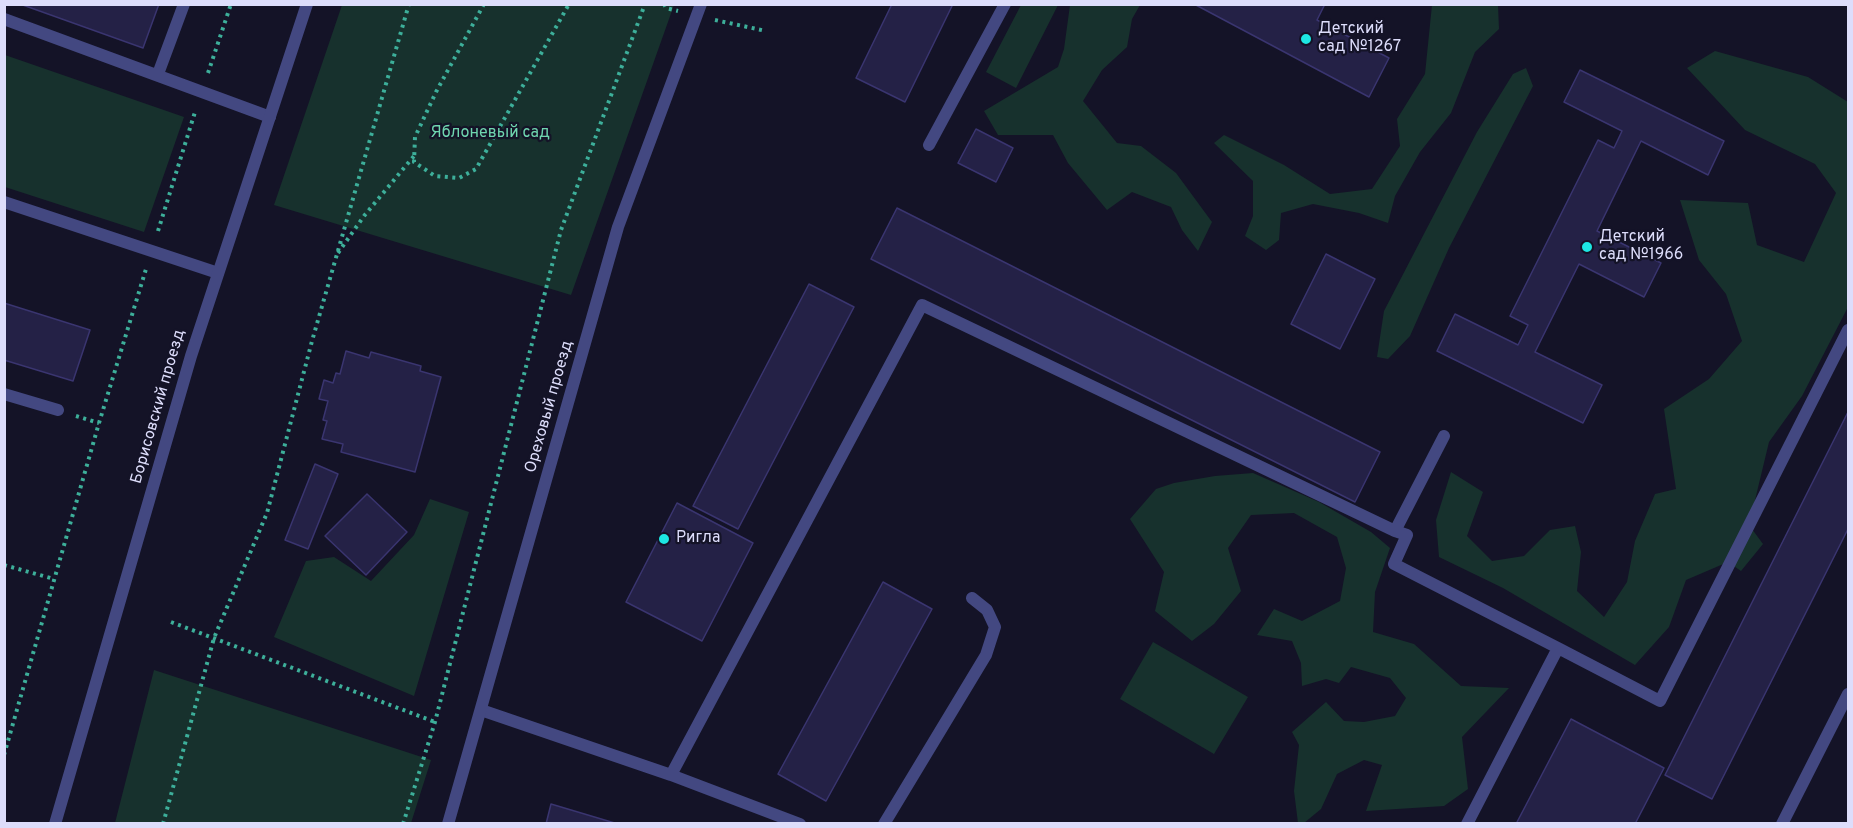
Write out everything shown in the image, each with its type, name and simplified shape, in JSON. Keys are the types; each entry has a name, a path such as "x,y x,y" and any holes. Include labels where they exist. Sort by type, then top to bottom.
{"street":[{"path":"158,74 184,4"},
{"name":"Борисовский проезд","path":"55,824 191,356 307,4"},
{"name":"Ореховый проезд","path":"448,824 618,227 701,4"},
{"path":"929,145 1005,4"},
{"path":"4,19 270,117"},
{"path":"4,202 218,273"},
{"path":"671,775 922,304 1407,535 1394,564 1660,701 1848,330"},
{"path":"4,394 58,410"},
{"path":"1395,531 1444,436"},
{"path":"884,824 986,655 995,627 987,610 972,598"},
{"path":"1467,824 1558,648"},
{"path":"1782,824 1848,694"},
{"path":"481,710 671,775 800,824"}],"path":[{"path":"4,755 152,251 231,4"},
{"path":"164,824 214,638 267,513 336,256 409,4"},
{"path":"484,4 436,92 415,137 414,162 435,176 459,178 476,169 569,4"},
{"path":"403,824 435,722 561,230 645,4"},
{"path":"336,256 364,216 414,156"},
{"path":"4,565 54,579"},
{"path":"171,622 435,722"}],"green space":[{"name":"Яблоневый сад","path":"342,5 674,5 571,295 274,205"},
{"path":"1021,5 1058,5 1016,88 986,72"},
{"path":"1070,5 1140,5 1132,19 1127,47 1102,70 1083,101 1117,143 1141,146 1176,173 1212,222 1198,251 1182,230 1171,207 1132,192 1107,210 1068,163 1053,135 998,135 984,111 1058,67 1064,49"},
{"path":"1432,5 1498,5 1499,29 1475,52 1451,113 1420,152 1395,196 1388,223 1359,213 1313,204 1281,213 1279,240 1266,250 1245,236 1253,216 1253,181 1214,143 1224,135 1284,165 1330,194 1372,189 1400,146 1397,119 1425,74"},
{"path":"1715,51 1808,77 1848,102 1848,307 1802,396 1769,442 1749,525 1763,544 1741,571 1728,562 1686,580 1669,627 1635,665 1503,588 1439,557 1436,520 1451,472 1483,492 1467,536 1492,561 1524,556 1550,530 1575,526 1581,552 1577,591 1604,617 1627,582 1635,541 1655,494 1676,489 1664,409 1709,379 1742,341 1726,294 1699,260 1680,200 1748,203 1757,245 1804,262 1836,193 1815,164 1745,130 1687,68"},
{"path":"5,55 184,117 144,232 5,187"},
{"path":"1526,68 1533,86 1449,248 1410,336 1388,359 1377,357 1384,311 1477,132 1513,74"},
{"path":"1253,473 1319,502 1371,532 1390,548 1375,592 1373,632 1414,644 1461,686 1509,688 1462,737 1468,789 1444,806 1366,811 1382,765 1364,760 1337,774 1321,809 1304,823 1298,823 1294,791 1299,745 1292,732 1326,702 1344,721 1364,722 1395,716 1406,698 1390,678 1351,667 1339,683 1326,679 1302,686 1301,663 1292,641 1257,635 1274,609 1302,621 1340,601 1346,568 1337,537 1294,513 1251,515 1228,548 1241,591 1214,624 1192,641 1155,611 1164,572 1130,519 1156,489 1174,483 1215,476"},
{"path":"430,499 469,512 414,696 274,637 306,561 334,557 371,581 414,535"},
{"path":"1153,642 1248,697 1214,754 1120,699"},
{"path":"154,670 431,760 411,823 115,823"}],"building":[{"path":"20,4 159,4 143,48"},
{"path":"892,4 953,4 905,102 856,78"},
{"name":"Детский сад №1267","path":"1194,4 1325,4 1317,20 1389,58 1369,97"},
{"name":"Детский сад №1966","path":"1580,70 1724,141 1708,175 1641,141 1597,231 1661,263 1644,297 1579,264 1535,352 1602,385 1583,423 1437,351 1455,314 1518,345 1528,325 1510,316 1598,140 1614,148 1622,131 1564,102"},
{"path":"976,129 1013,148 996,182 958,163"},
{"path":"897,208 1380,452 1355,502 871,259"},
{"path":"1326,254 1375,279 1340,349 1291,324"},
{"path":"809,284 854,307 738,529 693,506"},
{"path":"4,303 90,330 73,381 4,360"},
{"path":"346,351 369,358 371,352 421,366 420,371 441,377 415,472 341,452 343,444 322,439 327,421 323,420 328,401 319,399 324,380 333,383 336,373 340,374"},
{"path":"1848,412 1848,529 1712,799 1665,775"},
{"path":"315,464 338,474 308,549 285,540"},
{"path":"367,494 407,532 366,575 325,536"},
{"path":"677,503 753,543 702,641 626,602"},
{"path":"883,582 932,609 826,801 778,774"},
{"path":"1571,719 1664,768 1635,824 1516,824"},
{"path":"551,804 618,824 546,824"}],"place":[{"name":"Детский сад №1267","path":"1306,39"},
{"name":"Детский сад №1966","path":"1587,247"},
{"name":"Ригла","path":"664,539"}]}
